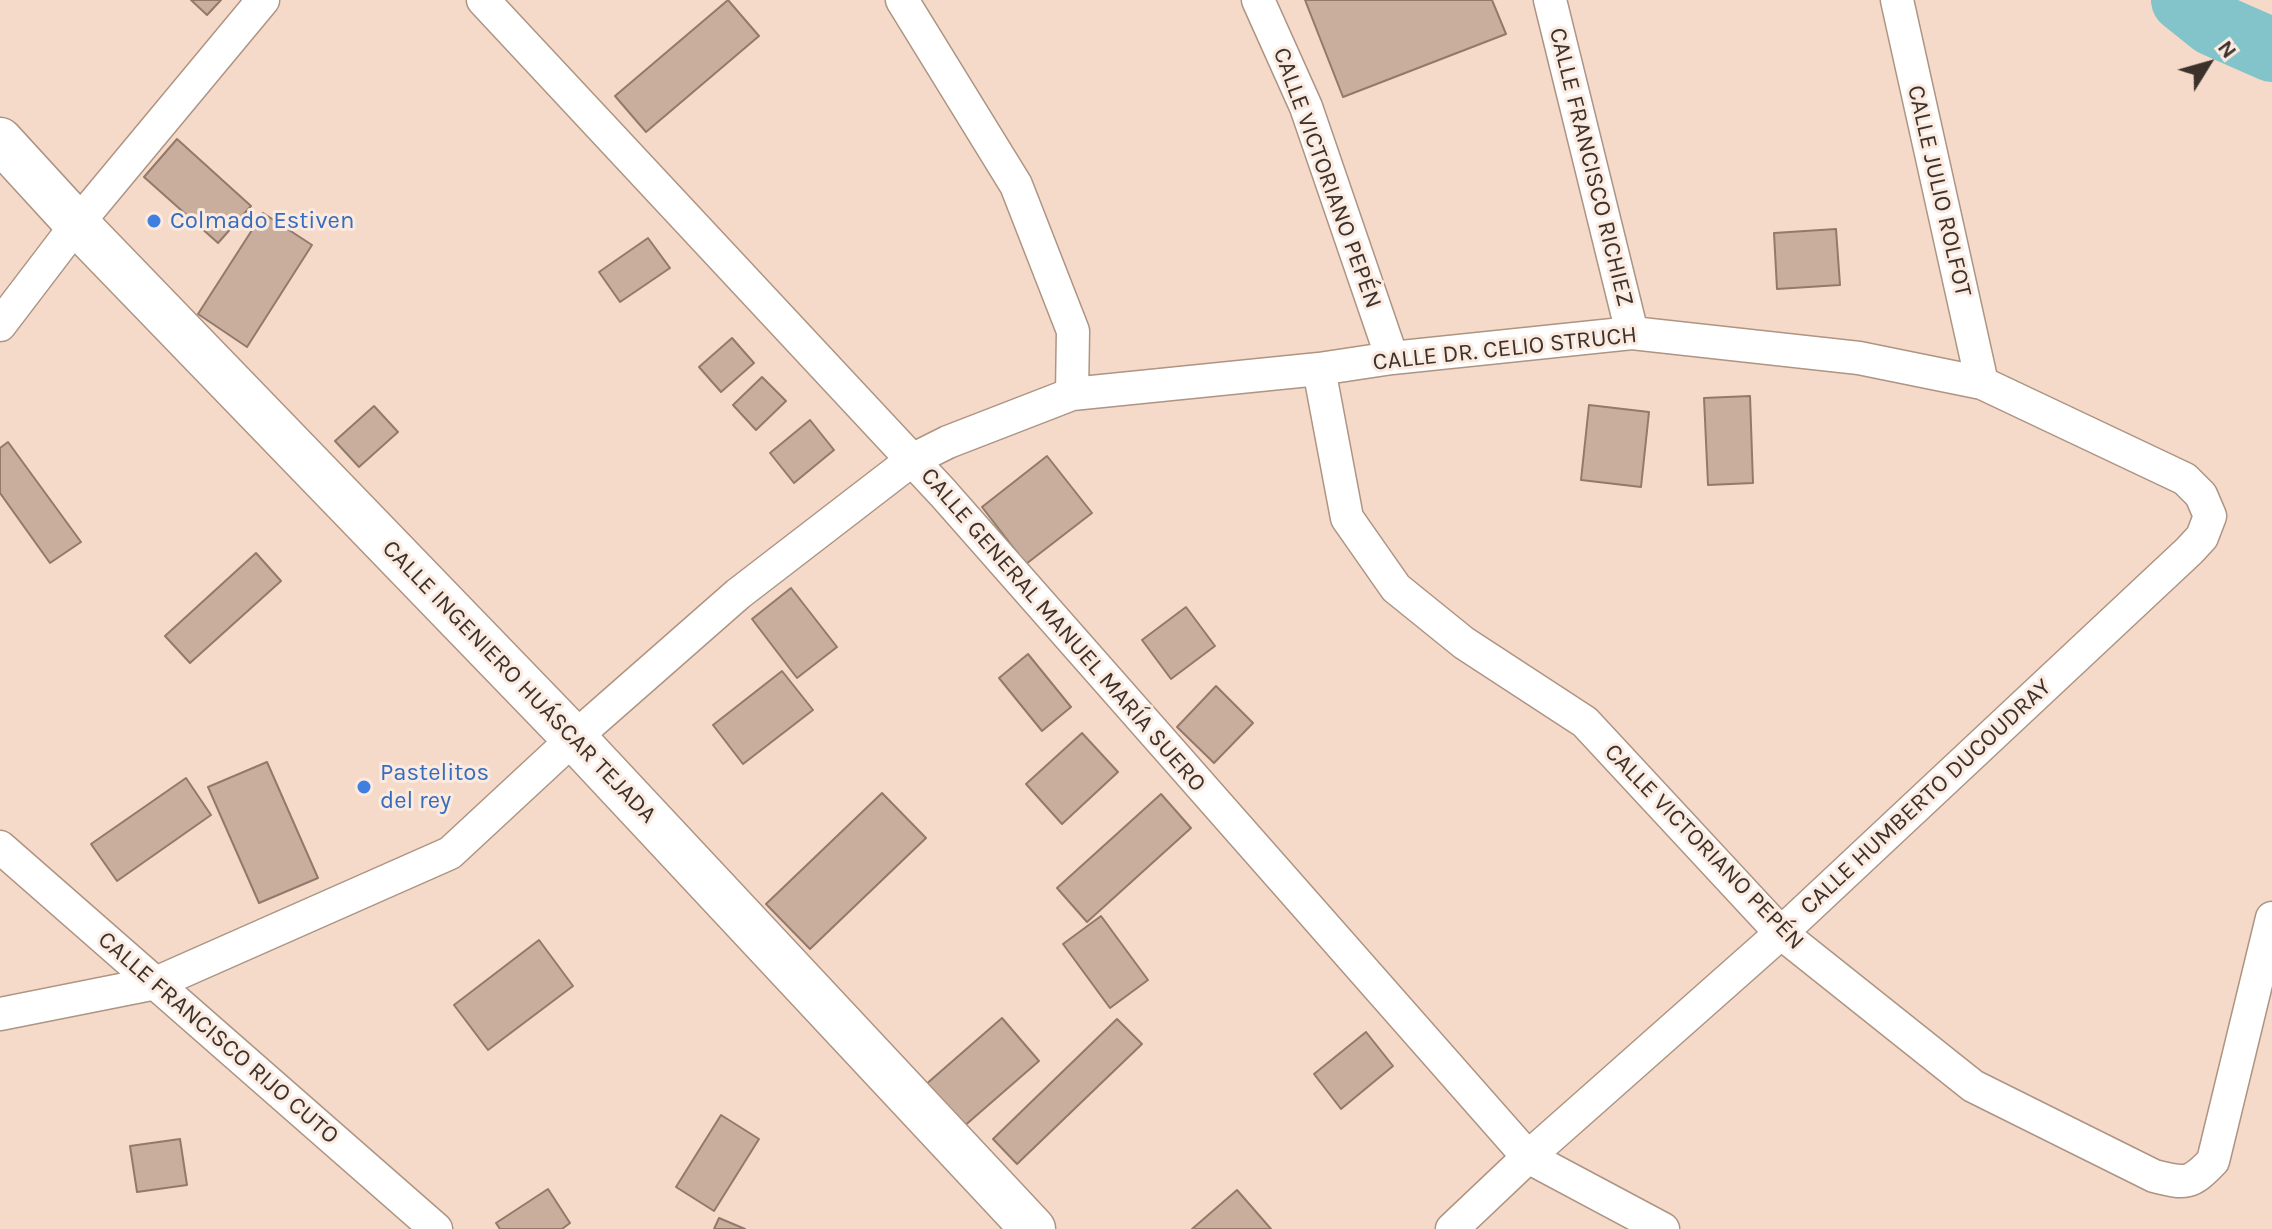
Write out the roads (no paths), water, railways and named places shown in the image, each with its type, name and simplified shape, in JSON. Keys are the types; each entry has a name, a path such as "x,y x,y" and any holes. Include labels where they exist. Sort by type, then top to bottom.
{"main road":[{"name":"CALLE INGENIERO HUÁSCAR TEJADA","path":"0,140 77,224 574,738 1033,1229"}],"street":[{"path":"0,325 77,224 263,0"},
{"name":"CALLE GENERAL MANUEL MARÍA SUERO","path":"483,0 912,460 1528,1157 1663,1229"},
{"path":"902,0 1016,185 1073,331 1072,394"},
{"name":"CALLE VICTORIANO PEPÉN","path":"1258,0 1306,107 1392,358"},
{"name":"CALLE FRANCISCO RICHIEZ","path":"1550,0 1632,333"},
{"name":"CALLE JULIO ROLFOT","path":"1897,0 1982,383"},
{"name":"CALLE DR. CELIO STRUCH","path":"0,1014 156,983 450,853 574,738 738,594 912,460 948,442 1072,394 1632,333 1859,358 1982,383 2185,479 2201,495 2210,516"},
{"name":"CALLE VICTORIANO PEPÉN","path":"1319,369 1347,518 1396,588 1464,643 1585,722 1781,933 1973,1086 2154,1176 2181,1183 2199,1175 2213,1161 2272,918"},
{"name":"CALLE HUMBERTO DUCOUDRAY","path":"1452,1229 1528,1157 1781,933 2189,551 2202,537 2210,516"},
{"name":"CALLE FRANCISCO RIJO CUTO","path":"0,847 436,1229"}],"waterway":[{"path":"2183,0 2213,24 2272,50"}],"place":[{"name":"Colmado Estiven","path":"154,221"},
{"name":"Pastelitos del rey","path":"364,787"}]}
